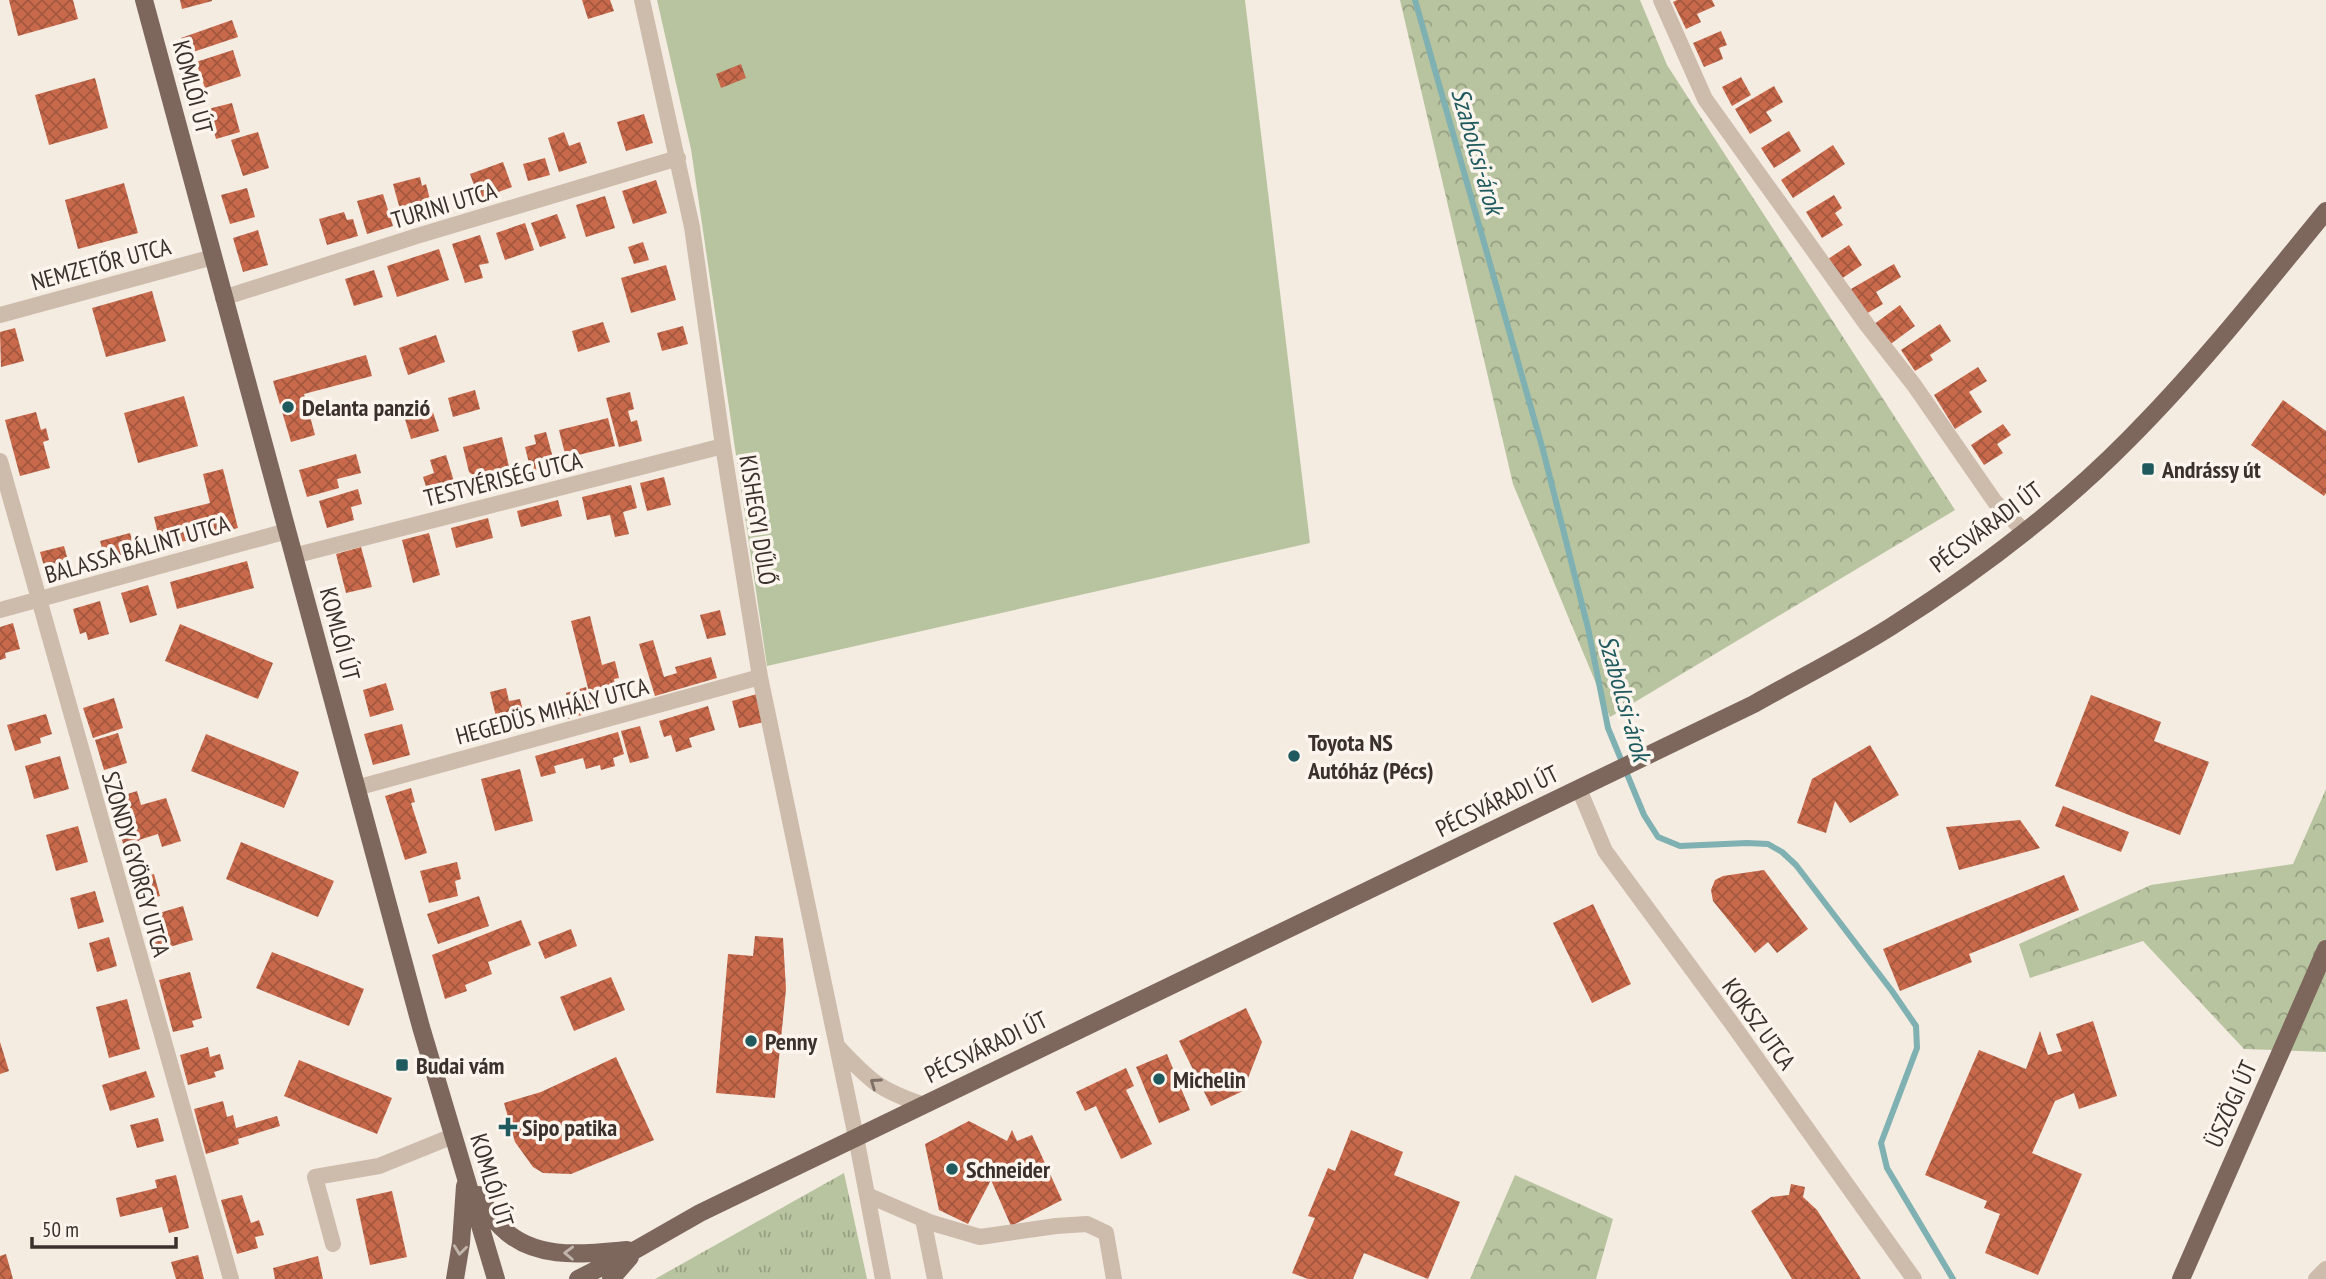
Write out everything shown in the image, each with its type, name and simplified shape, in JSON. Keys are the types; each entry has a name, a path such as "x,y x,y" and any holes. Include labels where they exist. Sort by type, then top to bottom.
{"main road":[{"name":"KOMLÓI ÚT","path":"144,0 424,1040 466,1172 496,1279"},
{"name":"PÉCSVÁRADI ÚT","path":"578,1279 700,1213 1754,704 1892,626 2025,532 2137,431 2240,317 2326,211"},
{"name":"ÜSZÖGI ÚT","path":"2181,1279 2326,949"},
{"path":"466,1172 493,1218 517,1241 566,1254 637,1249"},
{"path":"455,1279 461,1243 466,1172"},
{"path":"611,1279 637,1249"}],"street":[{"name":"KISHEGYI DŰLŐ","path":"642,0 692,227 760,677 883,1279"},
{"path":"1661,0 1705,99 1867,325 1914,385 1995,502 2025,532"},
{"name":"TURINI UTCA","path":"223,298 678,158"},
{"name":"NEMZETŐR UTCA","path":"0,315 213,257"},
{"name":"TESTVÉRISÉG UTCA","path":"293,556 723,446"},
{"name":"SZONDY GYÖRGY UTCA","path":"0,461 231,1279"},
{"name":"BALASSA BÁLINT UTCA","path":"0,610 287,531"},
{"name":"HEGEDÜS MIHÁLY UTCA","path":"356,788 760,677"},
{"name":"KOKSZ UTCA","path":"1579,789 1605,850 1914,1279"},
{"path":"836,1045 871,1081 892,1094 923,1105"},
{"path":"333,1244 315,1177 379,1166 453,1136"},
{"path":"867,1195 923,1219 980,1237 1087,1224 1106,1233 1114,1279"},
{"path":"923,1219 935,1279"},
{"path":"2316,1279 2326,1269"}],"green space":[{"path":"657,0 1245,0 1310,543 767,666 691,149"},
{"path":"1400,0 1640,0 1667,65 1955,510 1610,717 1513,484"},
{"path":"2326,789 2326,1052 2244,1049 2143,941 2030,978 2019,944 2151,885 2293,864"},
{"path":"844,1173 867,1279 655,1279"},
{"path":"1515,1175 1613,1219 1596,1279 1470,1279"}],"building":[{"path":"9,0 73,0 78,19 18,36"},
{"path":"180,0 212,0 212,1 182,9"},
{"path":"582,0 610,0 614,11 588,19"},
{"path":"1712,0 1715,6 1697,14 1701,22 1686,29 1673,2"},
{"path":"232,20 238,37 187,54 181,38"},
{"path":"1721,31 1727,45 1719,48 1723,59 1704,67 1693,43"},
{"path":"233,50 241,76 205,88 196,62"},
{"path":"741,64 746,78 721,88 716,74"},
{"path":"1741,77 1751,95 1732,106 1722,87"},
{"path":"95,78 108,128 49,145 35,95"},
{"path":"1774,86 1783,102 1766,112 1772,121 1750,134 1735,109"},
{"path":"232,103 240,132 216,139 208,109"},
{"path":"644,114 653,143 626,151 617,122"},
{"path":"1789,131 1801,151 1774,168 1761,148"},
{"path":"258,132 269,168 243,176 231,140"},
{"path":"564,132 569,146 580,142 587,163 559,172 548,138"},
{"path":"1833,145 1845,164 1793,198 1781,180"},
{"path":"545,158 550,175 528,181 523,164"},
{"path":"503,162 512,187 479,199 470,174"},
{"path":"420,177 422,186 426,184 434,215 404,224 393,184"},
{"path":"656,180 667,213 633,224 622,191"},
{"path":"124,183 138,233 78,249 65,200"},
{"path":"247,188 255,217 230,224 221,195"},
{"path":"383,194 393,226 367,234 357,201"},
{"path":"1834,195 1842,208 1835,213 1843,225 1822,238 1806,212"},
{"path":"605,196 615,228 586,237 576,205"},
{"path":"344,212 347,220 353,219 358,236 327,245 319,219"},
{"path":"557,214 566,238 540,247 531,223"},
{"path":"525,223 534,250 505,260 496,233"},
{"path":"258,230 268,265 243,272 233,238"},
{"path":"480,235 489,263 479,265 483,278 465,283 452,244"},
{"path":"643,242 649,260 634,264 628,247"},
{"path":"1849,245 1862,265 1841,279 1828,259"},
{"path":"439,249 449,280 397,297 387,266"},
{"path":"1894,264 1901,277 1876,292 1883,304 1866,314 1851,289"},
{"path":"666,265 676,300 631,313 621,278"},
{"path":"374,270 383,297 354,306 345,279"},
{"path":"152,291 166,341 106,357 92,308"},
{"path":"1900,305 1915,326 1888,346 1873,325"},
{"path":"603,322 610,342 578,352 572,331"},
{"path":"1940,324 1951,341 1930,355 1933,360 1915,371 1901,350"},
{"path":"683,326 688,344 662,351 657,333"},
{"path":"15,328 24,361 1,367 0,332"},
{"path":"436,335 445,362 408,375 399,348"},
{"path":"366,355 372,376 304,394 315,435 291,442 273,381"},
{"path":"1978,367 1987,381 1969,392 1982,412 1955,429 1934,395"},
{"path":"475,390 480,409 453,417 448,398"},
{"path":"630,392 634,409 628,411 631,422 637,420 642,441 619,447 606,398"},
{"path":"184,396 198,446 138,463 124,413"},
{"path":"2283,400 2326,431 2324,496 2251,445"},
{"path":"432,409 439,431 411,439 404,416"},
{"path":"36,412 41,430 46,428 49,440 43,442 50,468 20,476 5,420"},
{"path":"608,418 615,446 566,458 559,430"},
{"path":"2003,424 2011,435 1997,444 2003,453 1984,465 1971,445"},
{"path":"546,432 555,465 531,471 525,447 536,444 534,435"},
{"path":"502,437 511,475 483,483 469,472 463,447"},
{"path":"356,454 361,473 337,479 339,488 307,497 299,470"},
{"path":"446,455 456,488 429,496 423,477 434,473 430,460"},
{"path":"223,469 238,528 161,547 154,517 210,503 203,474"},
{"path":"664,477 671,505 647,511 640,483"},
{"path":"631,485 637,508 623,512 629,534 615,537 610,515 587,520 582,497"},
{"path":"358,489 362,504 351,507 354,520 327,528 319,501"},
{"path":"558,500 562,516 521,527 517,511"},
{"path":"488,518 493,538 456,548 451,528"},
{"path":"130,533 135,551 105,559 100,541"},
{"path":"429,533 440,575 413,583 402,540"},
{"path":"64,546 71,571 47,577 40,552"},
{"path":"361,547 372,587 346,593 336,554"},
{"path":"247,561 254,588 177,609 170,582"},
{"path":"148,585 157,615 130,623 121,593"},
{"path":"100,601 109,634 88,640 86,632 80,634 73,609"},
{"path":"720,610 726,635 707,639 700,615"},
{"path":"590,616 602,665 615,661 619,678 614,679 615,686 589,692 571,621"},
{"path":"13,623 20,649 5,653 6,658 0,660 0,627"},
{"path":"180,624 273,663 258,699 165,661"},
{"path":"653,640 664,677 677,673 675,667 711,657 717,678 655,696 639,644"},
{"path":"386,683 394,710 370,717 363,690"},
{"path":"586,687 593,712 563,720 559,705 568,703 566,693"},
{"path":"506,688 509,701 520,699 527,726 500,733 490,692"},
{"path":"757,694 764,722 739,728 732,701"},
{"path":"2091,695 2161,722 2154,741 2209,762 2180,835 2055,786"},
{"path":"114,698 123,728 93,738 83,708"},
{"path":"708,706 715,730 689,738 692,747 676,752 671,735 664,737 659,721"},
{"path":"46,714 52,734 40,738 41,743 15,751 7,725"},
{"path":"402,724 410,755 373,765 364,734"},
{"path":"640,726 649,758 630,763 621,731"},
{"path":"618,732 624,754 613,758 615,766 601,770 600,765 586,769 583,758 554,766 556,773 541,777 535,756"},
{"path":"118,733 127,763 104,770 95,740"},
{"path":"206,734 299,772 284,808 191,771"},
{"path":"1870,745 1899,795 1850,823 1835,801 1826,833 1797,823 1812,779"},
{"path":"60,756 69,789 34,799 25,766"},
{"path":"520,769 533,821 495,831 481,779"},
{"path":"411,788 415,802 411,803 427,853 405,860 385,796"},
{"path":"137,791 141,805 166,798 181,841 162,847 158,834 139,840 143,854 128,859 109,800"},
{"path":"2063,806 2129,832 2121,852 2055,826"},
{"path":"2020,820 2040,848 1959,870 1946,827"},
{"path":"78,826 88,862 56,871 46,835"},
{"path":"241,842 334,881 318,917 226,879"},
{"path":"457,862 461,879 455,881 458,896 429,903 420,871"},
{"path":"1764,870 1808,929 1777,953 1768,942 1755,953 1713,901 1711,890 1715,880 1723,876"},
{"path":"154,874 160,896 138,903 131,881"},
{"path":"2064,875 2079,910 1969,954 1972,962 1900,991 1883,949"},
{"path":"95,891 104,922 78,929 70,898"},
{"path":"479,896 489,926 438,944 427,914"},
{"path":"1593,904 1631,984 1592,1003 1553,923"},
{"path":"183,906 193,940 153,952 145,925 161,920 159,913"},
{"path":"521,920 531,945 488,962 492,974 465,985 467,991 445,999 432,955"},
{"path":"571,929 577,946 545,959 538,942"},
{"name":"Penny","path":"755,936 783,938 786,989 775,1098 716,1093 728,954 753,956"},
{"path":"109,937 117,966 97,972 89,943"},
{"path":"272,952 364,989 349,1026 256,988"},
{"path":"190,972 202,1018 192,1021 194,1027 173,1032 159,980"},
{"path":"611,977 625,1010 574,1031 560,997"},
{"path":"127,999 140,1049 109,1058 96,1007"},
{"path":"1246,1008 1262,1042 1243,1091 1211,1106 1179,1041"},
{"path":"2093,1021 2117,1096 2079,1109 2074,1093 2055,1101 2032,1153 2082,1174 2038,1275 1985,1253 2000,1214 1984,1208 1987,1201 1925,1175 1979,1050 2026,1069 2040,1031 2048,1055 2062,1051 2056,1034"},
{"path":"0,1042 9,1071 0,1074"},
{"path":"208,1047 210,1057 220,1054 224,1069 214,1072 216,1077 188,1085 180,1055"},
{"path":"1167,1054 1190,1110 1159,1123 1136,1067"},
{"path":"616,1057 654,1140 571,1174 543,1173 533,1167 515,1142 504,1103 541,1092"},
{"path":"299,1060 392,1098 377,1134 284,1096"},
{"path":"1126,1068 1134,1086 1126,1090 1152,1144 1121,1159 1096,1106 1085,1111 1076,1092"},
{"path":"146,1071 155,1097 110,1111 102,1085"},
{"path":"223,1101 227,1117 233,1115 236,1128 277,1116 280,1126 238,1139 239,1144 206,1154 194,1109"},
{"path":"158,1118 164,1141 137,1148 130,1125"},
{"path":"969,1121 1007,1141 1012,1130 1017,1141 1032,1135 1062,1200 1011,1226 991,1180 968,1224 939,1210 925,1144"},
{"path":"1351,1130 1403,1152 1394,1175 1460,1202 1428,1279 1364,1253 1353,1279 1308,1279 1292,1273 1315,1218 1308,1216 1328,1168 1335,1171"},
{"path":"176,1175 189,1228 169,1233 162,1207 120,1217 116,1198 157,1188 155,1180"},
{"path":"1791,1184 1805,1187 1803,1197 1817,1210 1861,1279 1792,1279 1751,1211 1771,1197 1789,1195"},
{"path":"392,1191 407,1257 370,1265 356,1199"},
{"path":"242,1195 251,1223 259,1220 264,1235 255,1237 258,1248 237,1254 221,1200"},
{"path":"6,1254 13,1279 0,1279 0,1256"},
{"path":"198,1255 204,1279 176,1279 171,1262"},
{"path":"318,1256 323,1279 275,1279 273,1268"}],"waterway":[{"name":"Szabolcsi-árok","path":"1415,0 1543,450 1588,628 1608,728 1644,815 1658,837 1680,846 1768,844 1782,852 1796,865 1916,1026 1917,1048 1881,1143 1887,1168 1953,1279"}],"place":[{"name":"Delanta panzió","path":"288,407"},
{"name":"Andrássy út","path":"2148,469"},
{"name":"Toyota NS Autóház (Pécs)","path":"1294,756"},
{"name":"Penny","path":"751,1041"},
{"name":"Budai vám","path":"402,1065"},
{"name":"Michelin","path":"1159,1079"},
{"name":"Sipo patika","path":"508,1127"},
{"name":"Schneider","path":"952,1169"}]}
